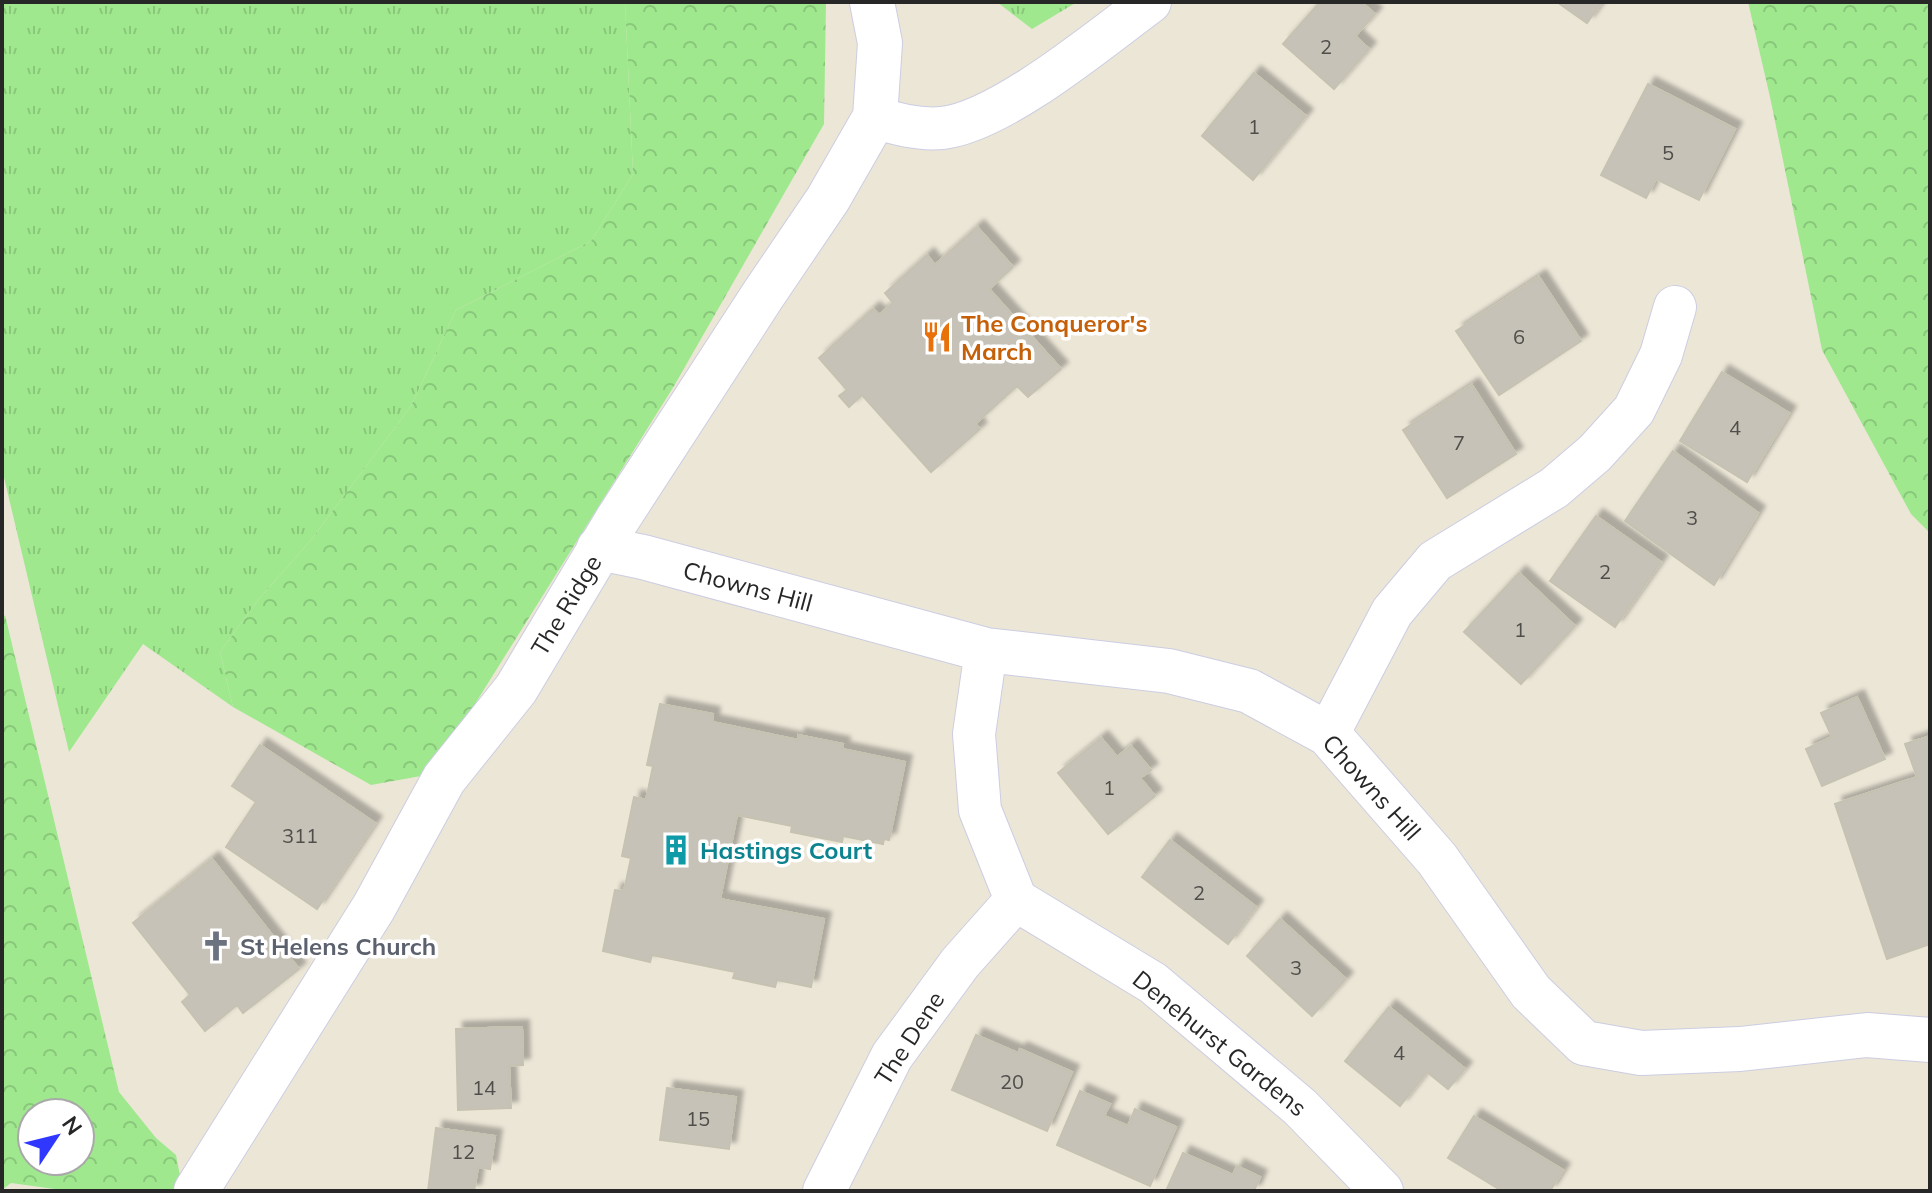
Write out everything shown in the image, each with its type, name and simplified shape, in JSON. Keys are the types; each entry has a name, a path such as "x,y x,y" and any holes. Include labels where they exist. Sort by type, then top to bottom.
{"street":[{"name":"The Ridge","path":"196,1191 374,907 444,779 516,689 599,548 828,199 875,117 880,43 872,2"},
{"path":"875,117 896,124 941,128 977,119 1030,89 1150,2"},
{"path":"1328,734 1392,612 1435,561 1554,488 1595,453 1634,410 1661,355 1675,307"},
{"name":"Chowns Hill","path":"599,548 643,557 986,650 1169,671 1249,691 1328,734 1437,859 1531,992 1584,1043 1641,1053 1740,1049 1867,1035 1930,1040"},
{"path":"986,650 974,734 980,810 1016,900"},
{"name":"The Dene","path":"824,1191 892,1056 960,963 1016,900"},
{"name":"Denehurst Gardens","path":"1016,900 1153,983 1300,1107 1382,1191"}],"green space":[{"path":"2,2 625,2 633,174 591,241 456,310 411,406 311,540 258,600 220,652 233,707 143,644 69,752 2,469"},
{"path":"625,2 826,2 824,124 674,386 463,723 421,776 371,785 233,707 220,652 258,600 311,540 411,406 456,310 591,241 633,174"},
{"path":"997,2 1077,2 1032,29"},
{"path":"1748,2 1930,2 1930,533 1911,514 1822,350"},
{"path":"5,615 119,1092 156,1138 176,1155 181,1181 172,1191 69,1191 11,1183 2,1190 2,620"}],"building":[{"path":"1320,2 1361,2 1375,14 1355,36 1369,49 1334,89 1283,44"},
{"path":"1557,2 1602,2 1587,23"},
{"path":"1254,73 1306,116 1253,180 1202,136"},
{"path":"1648,84 1735,129 1699,200 1656,179 1646,198 1601,175"},
{"name":"The Conqueror's March","path":"977,227 1013,267 989,289 1061,369 1028,397 1017,386 975,424 980,429 931,472 862,395 849,407 839,396 847,390 819,358 873,309 879,315 893,303 885,293 927,255 935,265"},
{"path":"1539,277 1581,341 1499,395 1456,331"},
{"path":"1722,372 1789,413 1747,482 1680,441"},
{"path":"1472,385 1516,454 1447,498 1403,430"},
{"path":"1673,451 1758,513 1714,585 1625,521"},
{"path":"1596,516 1661,562 1615,627 1550,581"},
{"path":"1519,573 1575,626 1521,684 1464,632"},
{"path":"1857,697 1885,759 1822,786 1806,749 1832,737 1821,713"},
{"name":"Hastings Court","path":"660,704 713,714 712,722 798,740 798,735 843,744 842,749 905,762 889,840 884,839 883,844 843,836 842,842 791,832 792,826 737,815 720,899 824,919 811,987 777,980 775,987 733,978 735,972 652,955 650,962 603,951 615,890 624,891 631,858 622,856 634,797 646,800 653,766 647,765"},
{"path":"1930,736 1930,944 1887,959 1835,804 1917,777 1905,744"},
{"path":"1101,738 1117,757 1131,746 1151,770 1140,778 1155,796 1108,834 1058,773"},
{"path":"260,745 375,823 317,909 226,847 256,802 232,786"},
{"path":"1170,840 1256,907 1228,944 1142,877"},
{"name":"St Helens Church","path":"212,859 299,969 243,1013 237,1005 205,1031 182,1002 190,995 133,923"},
{"path":"1280,919 1346,979 1312,1016 1247,956"},
{"path":"1389,1007 1465,1069 1448,1089 1427,1072 1400,1106 1345,1061"},
{"path":"522,1027 523,1065 509,1066 511,1108 458,1110 456,1029"},
{"path":"976,1035 1018,1053 1020,1049 1072,1072 1047,1131 952,1090"},
{"path":"667,1088 736,1097 729,1149 660,1140"},
{"path":"1080,1091 1110,1104 1104,1116 1128,1126 1135,1109 1176,1127 1150,1186 1057,1145"},
{"path":"1474,1116 1563,1170 1550,1191 1502,1191 1448,1158"},
{"path":"436,1128 495,1136 490,1169 478,1167 474,1191 428,1191"},
{"path":"1183,1153 1233,1175 1237,1166 1260,1177 1254,1191 1166,1191"}],"place":[{"name":"The Conqueror's March","path":"937,337"},
{"name":"Hastings Court","path":"676,850"},
{"name":"St Helens Church","path":"216,946"}]}
